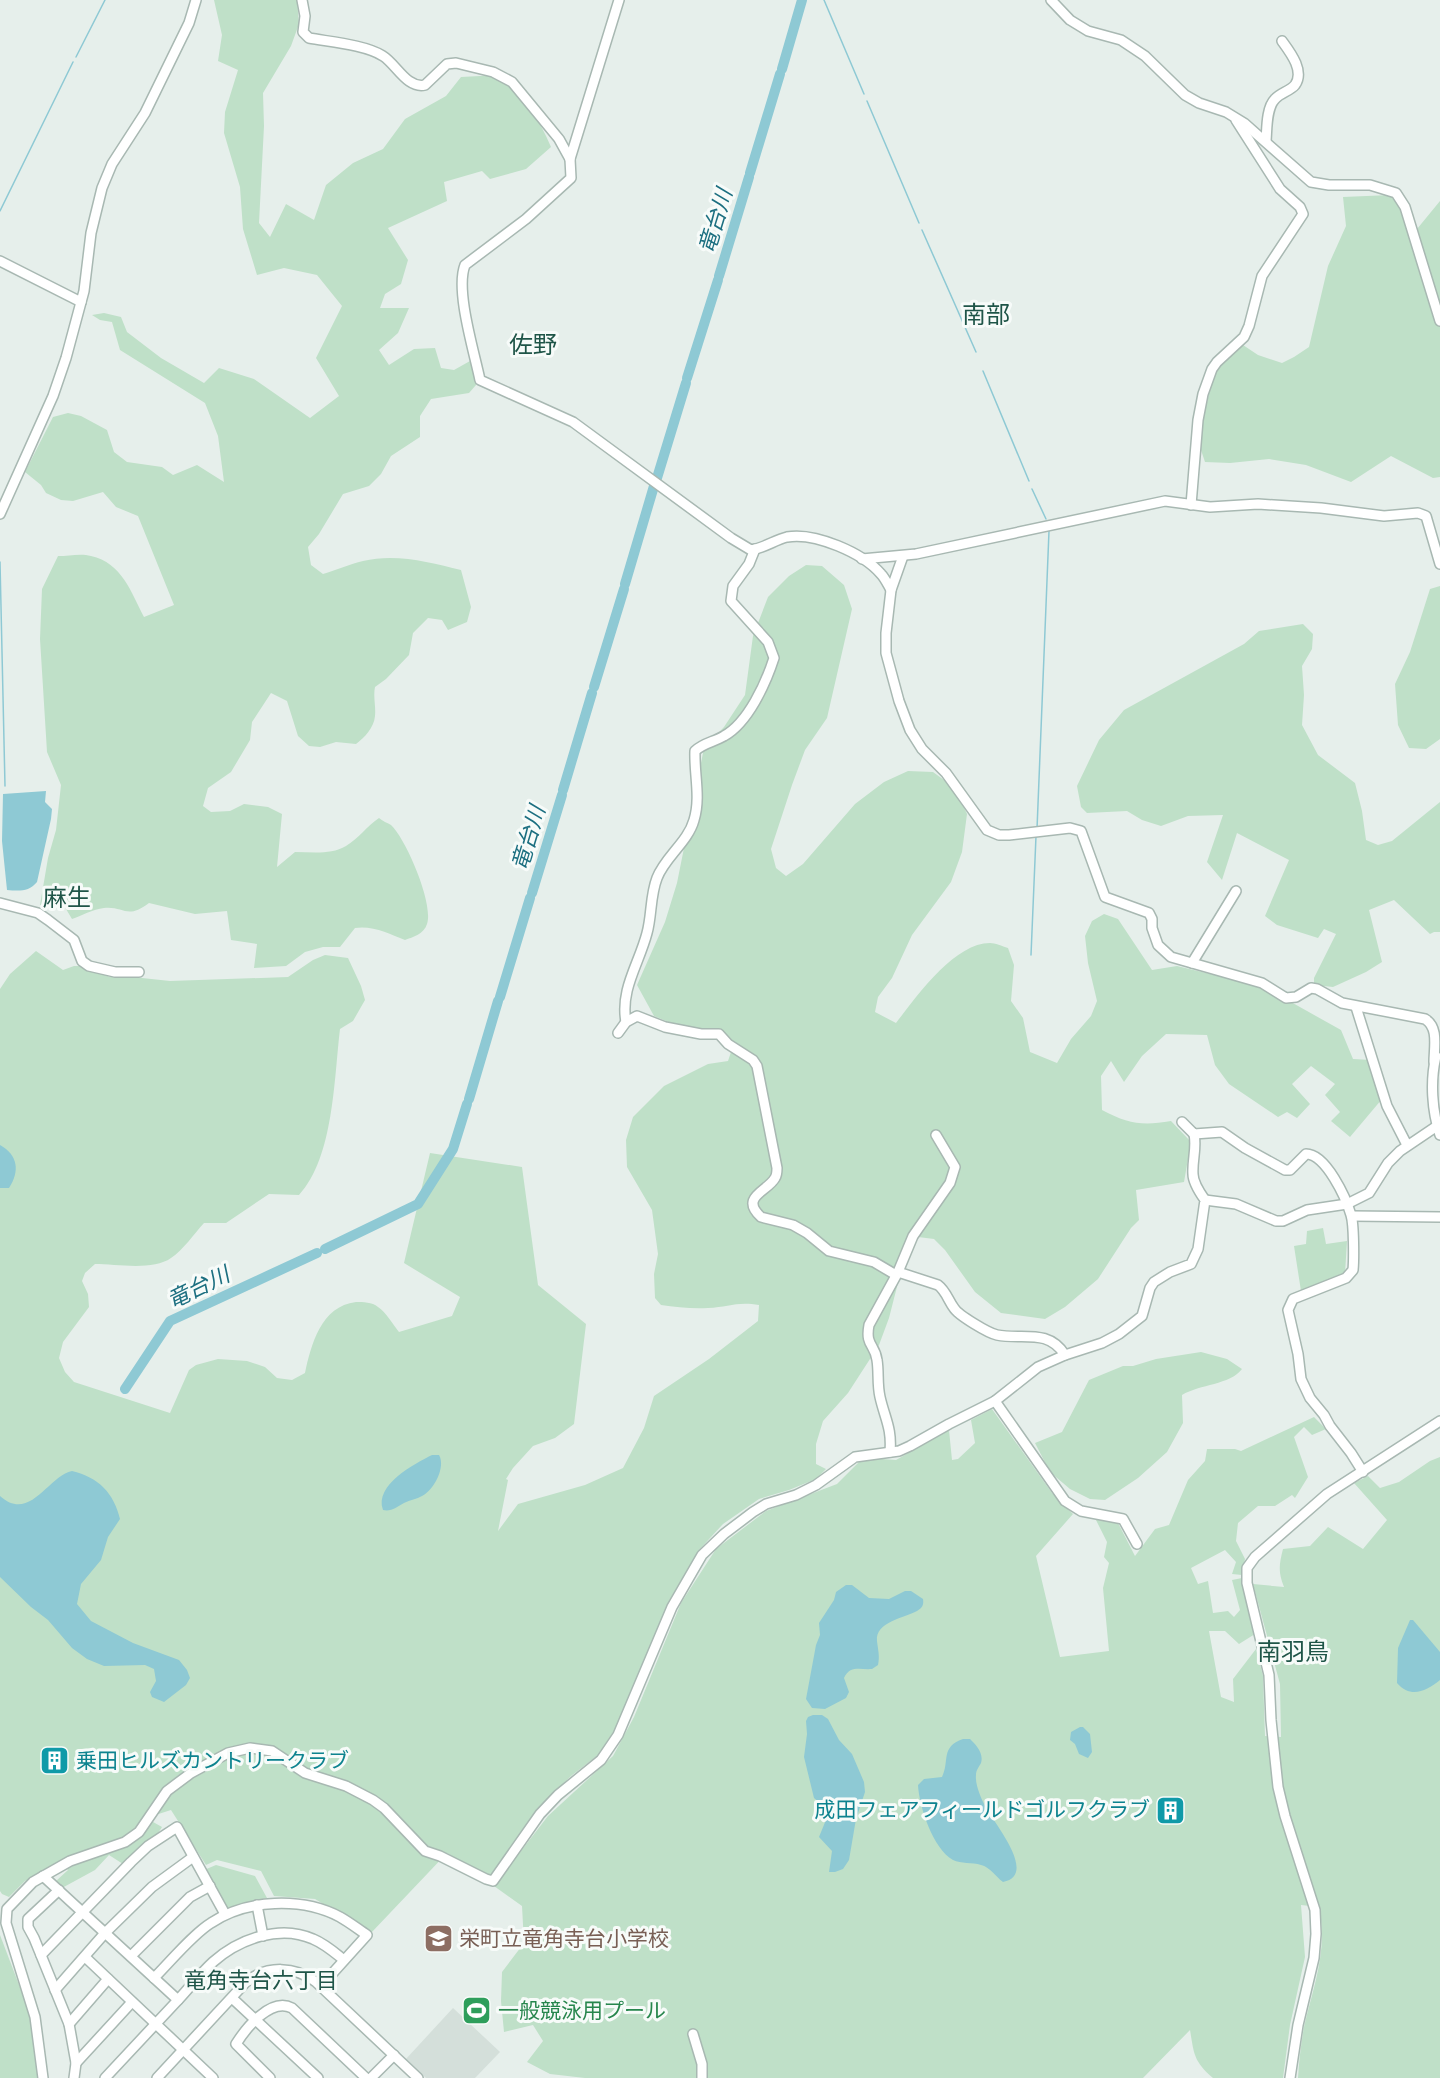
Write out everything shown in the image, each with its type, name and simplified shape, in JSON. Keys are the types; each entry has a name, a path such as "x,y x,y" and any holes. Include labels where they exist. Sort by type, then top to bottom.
{"street":[{"path":"0,514 53,396 66,358 81,302 91,233 102,188 112,164 145,113 189,23 196,0"},
{"path":"302,0 305,16 303,32 309,38 366,50 383,56 411,82 420,86 425,85 447,64 456,63 493,72 512,82 559,139 570,159"},
{"path":"620,0 570,159 571,178 569,182 496,243 465,265 460,276 465,312 480,380 573,422 731,538 752,550 786,538 803,536 828,542 873,566 883,576 891,590"},
{"path":"1051,0 1070,20 1088,31 1121,40 1145,56 1185,95 1233,116 1266,141 1311,182 1329,185 1370,185 1396,193 1405,207 1440,321"},
{"path":"1266,141 1271,105 1274,99 1294,86 1298,76 1295,62 1282,41"},
{"path":"1191,505 1197,420 1212,369 1244,337 1262,276 1303,214 1300,207 1280,189 1233,116"},
{"path":"0,261 81,302"},
{"path":"862,559 903,556 1166,501 1210,507 1258,504 1321,508 1384,516 1418,513 1426,516 1440,564"},
{"path":"626,1022 623,1006 647,933 657,877 693,823 698,806 695,751 700,746 725,736 743,720 774,658 764,637 731,601 733,586 745,571 754,549"},
{"path":"903,556 891,590 886,621 886,653 891,678 910,730 922,749 946,773 987,830 1009,835 1070,828 1082,831 1105,897 1149,913 1158,945 1171,957 1262,983 1286,998 1296,997 1311,988 1342,1003 1429,1021 1434,1032 1432,1083 1438,1131 1407,1146 1388,1163 1369,1193 1347,1204 1307,1210 1283,1221 1276,1221 1236,1204 1205,1200"},
{"path":"1192,963 1236,891"},
{"path":"0,903 38,913 48,920 74,940 82,961 89,966 115,972 139,972"},
{"path":"1356,1006 1387,1106 1407,1146"},
{"path":"618,1033 626,1022 636,1016 665,1027 701,1034 719,1034 728,1044 753,1060 761,1081 777,1168 775,1179 756,1194 753,1203 757,1214 793,1225 829,1251 873,1262 897,1274 938,1285 943,1289 958,1314 996,1335 1050,1340 1059,1346 1065,1355"},
{"path":"1434,1062 1440,1036"},
{"path":"43,2078 35,2017 6,1923 7,1909 33,1882 70,1861 126,1842 139,1832 167,1791 191,1773 228,1753 250,1748 272,1751 305,1773 346,1786 373,1800 384,1808 425,1851 494,1881 540,1814 558,1795 601,1760 608,1751 618,1735 672,1607 702,1555 724,1534 766,1504 796,1495 816,1485 859,1456 890,1452 910,1446 995,1401 1032,1371 1065,1355 1102,1343 1119,1334 1142,1316 1154,1281 1191,1264 1198,1249 1205,1200 1192,1175 1196,1145 1194,1134 1182,1122"},
{"path":"1194,1134 1222,1132 1245,1148 1285,1170 1290,1170 1306,1154 1311,1154 1337,1181 1352,1216 1354,1265 1351,1274 1324,1288 1299,1295 1293,1299 1288,1310 1301,1379 1310,1398 1351,1452 1363,1472"},
{"path":"890,1452 890,1433 879,1390 877,1356 867,1338 869,1325 897,1274 913,1236 954,1174 955,1167 936,1135"},
{"path":"1352,1216 1440,1217"},
{"path":"995,1401 1065,1501 1082,1511 1123,1519 1137,1544"},
{"path":"1290,2078 1298,2025 1314,1958 1315,1910 1278,1787 1269,1676 1247,1583 1247,1568 1255,1557 1327,1494 1440,1421"},
{"path":"41,1955 148,1846 177,1827 225,1914"},
{"path":"55,1990 105,1934 152,1887 193,1857"},
{"path":"43,1876 178,2000"},
{"path":"131,1956 190,1897 210,1886"},
{"path":"59,1890 28,1919 28,1927 69,2024 76,2063 74,2078"},
{"path":"154,1978 208,1924 225,1914 268,1903 296,1904 329,1912 367,1935 321,1986"},
{"path":"257,1905 263,1936"},
{"path":"105,2078 213,1962 234,1947 263,1936 284,1933 310,1938 327,1946 344,1960"},
{"path":"85,1957 182,2049 207,2076"},
{"path":"157,2078 252,1977 277,1969 303,1974 321,1986 418,2078"},
{"path":"69,2024 108,1979"},
{"path":"232,1998 318,2078"},
{"path":"76,2063 132,2002"},
{"path":"270,2078 237,2047 237,2042 268,2008 282,2005 292,2008 366,2078"},
{"path":"693,2034 702,2064 702,2078"},
{"path":"371,2078 394,2055"}],"shaded area":[{"path":"453,2008 500,2052 475,2078 426,2078 406,2059"}],"green space":[{"path":"214,0 297,0 299,24 291,46 263,93 264,126 259,223 270,237 286,204 314,220 326,185 353,163 383,149 405,119 446,96 461,77 499,75 529,108 551,147 526,169 490,179 482,171 444,182 447,201 388,228 408,260 401,284 385,294 380,308 409,308 398,333 379,350 389,365 414,349 435,348 441,368 454,370 470,361 476,385 469,393 431,399 420,416 420,437 391,456 381,474 369,486 343,494 319,534 308,547 311,565 323,574 363,561 387,558 425,562 461,570 471,607 467,622 448,630 442,620 428,618 413,633 409,655 375,687 373,725 356,744 336,742 320,747 309,746 298,736 287,701 271,693 252,722 250,740 231,772 208,788 203,806 211,812 230,811 244,804 268,807 282,814 277,867 295,852 340,849 379,818 391,825 397,832 411,857 426,902 428,915 426,927 421,933 405,940 374,929 355,928 340,947 323,947 305,952 286,966 254,968 257,944 231,940 227,911 195,914 149,903 136,911 104,908 72,919 63,904 40,905 48,858 56,830 61,785 47,752 40,639 42,589 58,556 87,555 102,560 118,572 130,589 144,617 174,605 138,516 116,507 103,492 73,501 61,500 46,493 41,485 25,472 53,417 68,413 81,416 107,430 114,452 127,462 162,467 173,475 197,465 224,482 218,436 205,403 120,350 112,322 100,320 92,315 104,313 121,317 127,332 161,358 204,383 219,368 254,379 310,418 339,396 316,358 342,306 317,275 284,268 257,275 243,229 240,187 224,133 225,112 238,70 218,61 222,35"},
{"path":"1390,195 1417,229 1440,201 1440,477 1433,478 1391,456 1351,482 1306,465 1269,459 1230,463 1205,462 1198,441 1212,381 1219,367 1243,345 1258,355 1282,363 1309,347 1328,266 1346,226 1343,197"},
{"path":"806,565 822,566 844,585 852,609 827,718 805,750 771,849 776,868 786,876 803,864 855,804 884,782 908,771 933,772 955,788 967,814 962,852 951,882 912,935 892,978 878,997 875,1012 896,1023 925,986 950,961 976,945 996,944 1008,948 1014,965 1011,1001 1023,1018 1030,1052 1057,1063 1071,1039 1091,1016 1097,1001 1088,963 1085,936 1092,921 1104,914 1118,919 1152,970 1177,966 1264,987 1341,1030 1353,1059 1371,1060 1382,1099 1350,1137 1331,1121 1340,1112 1325,1095 1335,1084 1311,1066 1292,1084 1310,1104 1297,1118 1287,1112 1278,1117 1229,1084 1215,1065 1207,1035 1166,1034 1142,1056 1124,1082 1111,1061 1101,1076 1102,1110 1136,1123 1171,1121 1191,1142 1184,1182 1136,1190 1139,1220 1131,1228 1098,1279 1065,1307 1045,1319 1001,1313 975,1292 945,1250 934,1239 918,1237 903,1252 900,1275 889,1318 879,1345 848,1393 823,1421 816,1444 816,1464 826,1469 816,1479 759,1499 723,1524 699,1550 669,1601 614,1731 598,1755 571,1776 545,1801 492,1876 485,1875 447,1853 371,1933 315,1899 274,1896 261,1871 217,1860 206,1865 171,1810 146,1818 162,1827 155,1838 123,1864 109,1855 95,1870 62,1888 56,1881 68,1870 62,1864 25,1881 9,1897 2,1894 0,1891 0,989 10,974 36,951 63,970 82,966 110,977 170,981 288,977 313,960 325,955 348,958 365,1000 353,1021 340,1029 334,1093 326,1139 311,1179 299,1195 269,1194 226,1223 204,1223 180,1251 163,1262 145,1266 95,1264 85,1273 82,1281 88,1294 89,1307 63,1342 59,1358 65,1372 74,1382 170,1413 189,1370 196,1365 218,1359 247,1361 265,1367 277,1378 292,1380 305,1373 320,1328 334,1311 344,1305 359,1302 376,1305 399,1332 452,1316 460,1297 404,1263 430,1153 522,1167 538,1285 586,1324 574,1424 555,1438 533,1446 513,1468 506,1479 508,1480 498,1531 518,1504 585,1485 623,1468 644,1428 654,1396 709,1359 758,1321 759,1305 684,1308 661,1305 655,1298 654,1274 658,1254 652,1210 627,1167 626,1140 633,1117 664,1086 708,1064 728,1061 732,1049 726,1035 678,1026 654,1016 637,985 665,922 677,883 704,748 724,727 745,695 753,636 768,597 789,576"},
{"path":"1440,586 1440,739 1426,749 1409,748 1398,725 1395,684 1410,652 1430,589"},
{"path":"1303,624 1313,634 1312,649 1302,666 1304,695 1302,725 1318,755 1355,783 1366,840 1378,845 1392,841 1440,802 1440,932 1430,934 1394,900 1369,910 1382,962 1333,987 1314,985 1314,978 1336,934 1324,929 1318,938 1277,925 1265,916 1289,860 1237,833 1222,880 1207,862 1223,815 1188,816 1161,826 1142,820 1127,811 1087,813 1081,807 1077,786 1099,740 1124,710 1244,644 1259,631"},
{"path":"1323,1228 1326,1244 1347,1241 1345,1274 1301,1291 1294,1246 1306,1244 1307,1231"},
{"path":"1201,1352 1227,1359 1242,1369 1230,1378 1182,1395 1183,1423 1167,1452 1138,1478 1105,1500 1090,1499 1070,1489 1050,1472 1035,1443 1062,1432 1089,1380 1123,1366"},
{"path":"992,1409 1052,1493 1073,1514 1036,1556 1060,1657 1109,1651 1103,1588 1109,1563 1104,1557 1107,1542 1096,1520 1103,1517 1118,1523 1135,1556 1155,1529 1169,1525 1188,1480 1205,1461 1207,1449 1241,1451 1314,1417 1326,1429 1312,1435 1304,1427 1294,1437 1308,1477 1295,1498 1292,1495 1275,1506 1258,1506 1238,1523 1236,1541 1245,1559 1242,1575 1232,1574 1236,1562 1225,1550 1191,1568 1198,1584 1208,1581 1213,1613 1228,1611 1234,1617 1240,1610 1232,1580 1242,1578 1255,1634 1239,1644 1225,1631 1209,1631 1221,1697 1234,1702 1233,1679 1256,1649 1263,1676 1265,1736 1281,1737 1280,1684 1253,1584 1284,1587 1280,1568 1283,1549 1310,1546 1328,1527 1363,1549 1387,1520 1354,1483 1368,1476 1380,1488 1399,1482 1440,1457 1440,2078 1298,2078 1304,2027 1319,1967 1322,1938 1319,1907 1301,1905 1305,1957 1290,2025 1283,2078 1213,2078 1195,2056 1190,2030 1143,2078 706,2078 707,2073 696,2030 689,2032 698,2066 697,2078 585,2078 550,2074 527,2062 543,2041 533,2025 504,2032 501,2001 502,1972 524,1943 522,1906 494,1886 548,1816 613,1756 634,1717 681,1603 716,1549 766,1511 837,1484 860,1461 869,1458 896,1460 949,1430 952,1460 958,1459 975,1443 971,1420"},
{"path":"216,1865 255,1876 267,1898 225,1910 204,1870"},
{"path":"0,1935 32,2019 39,2078 0,2078"}],"water":[{"path":"46,791 45,802 52,809 37,882 20,891 7,890 2,841 3,794"},
{"path":"0,1145 14,1159 15,1176 9,1188 0,1188"},
{"path":"432,1455 439,1455 441,1466 438,1478 431,1489 422,1496 394,1509 383,1510 384,1492 397,1476"},
{"path":"72,1471 90,1477 104,1488 114,1501 120,1519 108,1537 101,1560 81,1584 77,1604 91,1621 133,1643 179,1660 190,1678 186,1685 164,1702 152,1697 150,1692 156,1681 154,1669 145,1665 104,1666 87,1659 72,1648 48,1620 0,1577 0,1496 11,1503 21,1504 30,1501 63,1475"},
{"path":"846,1585 852,1585 869,1598 889,1599 905,1591 911,1591 923,1599 923,1605 917,1611 881,1629 877,1641 878,1665 872,1669 852,1670 846,1674 844,1678 849,1692 846,1698 825,1709 812,1708 806,1699 820,1635 819,1623 834,1600 836,1592"},
{"path":"1410,1620 1413,1620 1440,1652 1440,1680 1418,1692 1408,1691 1397,1683 1398,1648"},
{"path":"813,1715 822,1715 828,1719 839,1740 852,1754 864,1782 865,1792 856,1819 849,1860 843,1869 835,1872 829,1872 832,1851 819,1837 828,1815 826,1808 814,1798 804,1757 806,1721"},
{"path":"1080,1727 1090,1734 1092,1752 1088,1758 1079,1754 1075,1744 1070,1740 1071,1732"},
{"path":"963,1739 970,1739 980,1753 982,1759 977,1770 976,1783 985,1806 1004,1835 1015,1859 1017,1869 1013,1877 1003,1882 984,1866 956,1861 946,1854 933,1837 921,1804 918,1785 924,1779 942,1777 948,1750"}],"waterway":[{"path":"76,57 105,0"},
{"name":"竜台川","path":"782,69 802,0"},
{"path":"824,0 864,94"},
{"path":"0,211 73,62"},
{"name":"竜台川","path":"750,173 780,74"},
{"path":"867,101 919,223"},
{"name":"竜台川","path":"719,276 749,177"},
{"path":"922,230 976,352"},
{"name":"竜台川","path":"687,378 718,280"},
{"path":"983,371 1029,481"},
{"name":"竜台川","path":"657,478 686,383"},
{"name":"竜台川","path":"625,584 654,486"},
{"path":"1032,489 1046,519"},
{"path":"1037,829 1049,531"},
{"path":"0,562 5,786"},
{"name":"竜台川","path":"594,687 624,589"},
{"name":"竜台川","path":"563,790 592,693"},
{"name":"竜台川","path":"532,893 562,795"},
{"path":"1031,955 1036,836"},
{"name":"竜台川","path":"500,997 530,898"},
{"name":"竜台川","path":"469,1099 498,1001"},
{"name":"竜台川","path":"325,1249 418,1204 453,1149 467,1104"},
{"name":"竜台川","path":"125,1389 170,1321 317,1253"}],"place":[{"name":"乗田ヒルズカントリークラブ","path":"55,1761"},
{"name":"成田フェアフィールドゴルフクラブ","path":"1171,1810"},
{"name":"栄町立竜角寺台小学校","path":"438,1939"},
{"name":"一般競泳用プール","path":"477,2011"}],"district":[{"name":"南部","path":"986,314"},
{"name":"佐野","path":"533,344"},
{"name":"麻生","path":"67,897"},
{"name":"南羽鳥","path":"1293,1651"},
{"name":"竜角寺台六丁目","path":"261,1980"}]}
